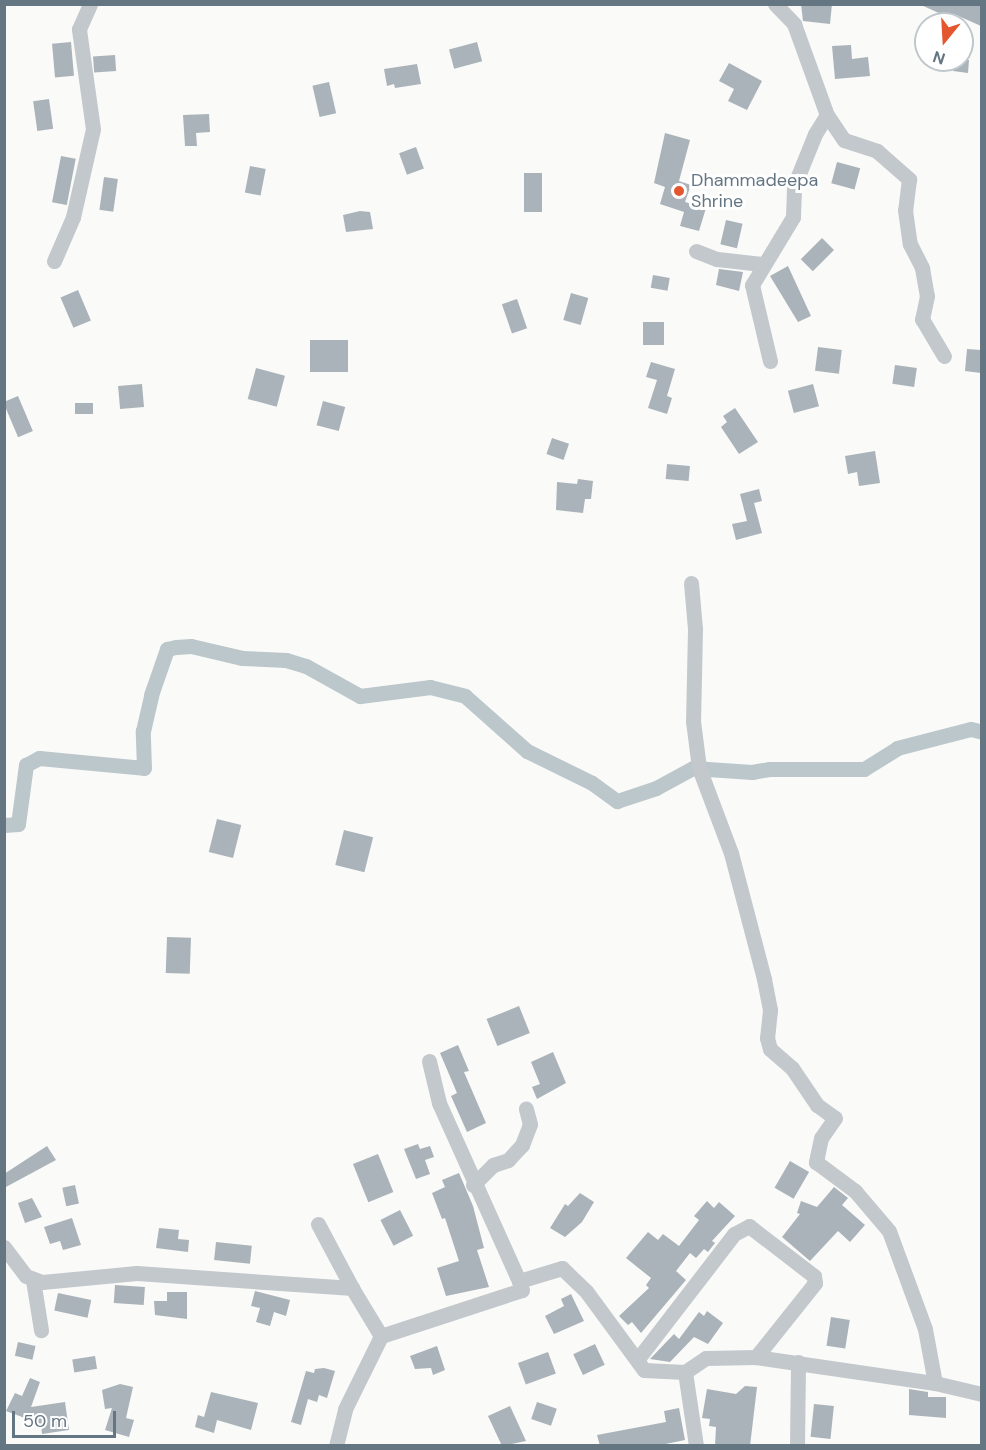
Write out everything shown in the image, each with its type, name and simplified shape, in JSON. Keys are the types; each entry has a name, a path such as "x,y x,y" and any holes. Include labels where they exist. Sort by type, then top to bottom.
{"street":[{"path":"54,261 73,217 93,129 79,29 90,4"},
{"path":"775,4 794,24 827,114 844,140 877,151 909,179 905,210 910,244 922,268 927,296 922,319 945,356"},
{"path":"770,361 752,285 762,264 793,217 794,186 815,134 827,114"},
{"path":"696,251 717,259 762,264"},
{"path":"691,583 695,629 693,721 699,768 731,853 764,979 770,1010 766,1038 770,1049 792,1068 818,1106 835,1118 821,1138 816,1162 855,1191 889,1231 925,1329 935,1383"},
{"path":"336,1446 345,1409 381,1336 522,1290 473,1185 439,1103 429,1061"},
{"path":"473,1185 493,1165 508,1160 522,1145 530,1124 526,1109"},
{"path":"318,1224 381,1336"},
{"path":"637,1360 734,1234 749,1226 795,1258 814,1276 815,1283 756,1357"},
{"path":"4,1247 33,1280 41,1330"},
{"path":"519,1281 562,1268 586,1291 644,1370 685,1372 706,1358 756,1357 935,1383 981,1394"},
{"path":"33,1280 137,1273 352,1288"},
{"path":"796,1446 798,1362"},
{"path":"685,1372 696,1446"}],"building":[{"path":"801,4 832,4 830,24 803,21"},
{"path":"919,4 981,4 981,26 974,23 974,12 937,12"},
{"path":"71,42 74,76 55,78 52,44"},
{"path":"477,42 482,61 454,69 449,50"},
{"path":"851,45 852,59 868,57 870,76 835,79 832,46"},
{"path":"115,55 116,71 94,72 93,57"},
{"path":"729,63 762,81 747,110 728,101 734,89 719,81"},
{"path":"417,64 421,84 395,88 394,84 387,86 384,69"},
{"path":"329,82 336,113 320,117 312,86"},
{"path":"49,99 53,129 37,131 33,101"},
{"path":"209,114 210,132 196,133 197,146 185,146 183,115"},
{"path":"665,133 690,140 679,181 691,185 685,202 706,208 699,231 680,226 684,212 660,204 665,187 654,183"},
{"path":"416,147 424,169 407,175 399,153"},
{"path":"61,156 76,159 67,205 52,202"},
{"path":"837,162 860,168 854,189 831,183"},
{"path":"250,166 266,169 261,196 245,193"},
{"path":"524,173 542,173 542,212 524,212"},
{"path":"104,177 118,179 113,212 99,210"},
{"path":"360,211 370,212 373,229 346,232 343,215"},
{"path":"726,220 743,224 737,248 720,244"},
{"path":"822,238 834,250 813,271 801,259"},
{"path":"788,266 811,316 798,322 770,276"},
{"path":"719,269 743,272 739,291 716,285"},
{"path":"653,275 670,278 667,291 651,288"},
{"path":"78,290 91,320 73,328 61,297"},
{"path":"571,293 588,298 581,325 563,320"},
{"path":"517,299 527,328 512,334 502,304"},
{"path":"643,322 664,322 664,345 643,345"},
{"path":"310,340 348,340 348,372 310,372"},
{"path":"818,347 842,350 839,374 815,371"},
{"path":"967,349 981,350 981,373 965,371"},
{"path":"651,362 675,369 667,396 672,398 667,414 648,408 657,380 646,377"},
{"path":"895,365 917,368 914,387 892,384"},
{"path":"256,368 285,376 277,407 248,399"},
{"path":"142,384 144,407 120,409 118,386"},
{"path":"813,384 819,406 794,413 788,391"},
{"path":"18,396 33,431 18,437 4,404"},
{"path":"323,401 345,407 339,431 317,425"},
{"path":"75,403 93,403 93,414 75,414"},
{"path":"735,408 758,442 739,454 721,427 727,422 723,416"},
{"path":"552,438 569,444 563,460 546,454"},
{"path":"875,451 880,483 859,486 857,472 848,474 845,456"},
{"path":"667,464 690,466 689,481 666,479"},
{"path":"578,479 593,481 591,499 585,499 583,513 556,510 557,482 577,484"},
{"path":"759,489 762,501 754,503 762,533 736,540 732,524 747,521 740,494"},
{"path":"217,819 241,825 233,858 209,852"},
{"path":"344,830 373,837 364,872 335,865"},
{"path":"167,937 191,938 190,974 166,973"},
{"path":"519,1006 530,1033 497,1046 487,1019"},
{"path":"458,1045 469,1071 464,1072 486,1123 467,1132 451,1096 457,1093 440,1053"},
{"path":"553,1052 566,1083 537,1099 532,1087 540,1084 531,1062"},
{"path":"418,1144 420,1149 430,1146 434,1157 425,1160 430,1174 416,1179 404,1149"},
{"path":"47,1146 56,1160 4,1188 4,1174"},
{"path":"378,1154 393,1192 368,1202 353,1164"},
{"path":"790,1161 809,1172 794,1199 774,1188"},
{"path":"459,1173 473,1206 484,1248 477,1250 489,1287 446,1296 437,1268 459,1261 445,1218 442,1219 432,1193 445,1187 442,1180"},
{"path":"75,1185 79,1204 66,1206 62,1188"},
{"path":"834,1187 848,1198 842,1205 865,1225 850,1242 838,1231 810,1261 782,1237 800,1214 797,1213 801,1201 817,1207"},
{"path":"580,1193 594,1202 582,1222 565,1237 550,1228 565,1204 568,1206"},
{"path":"32,1198 42,1217 25,1223 18,1203"},
{"path":"707,1201 714,1208 719,1202 735,1216 712,1241 715,1243 708,1252 704,1249 696,1258 690,1253 676,1271 686,1280 641,1333 632,1322 628,1325 619,1316 649,1288 646,1285 651,1278 626,1258 648,1232 658,1240 663,1234 679,1246 699,1220 694,1216"},
{"path":"400,1210 413,1236 394,1246 380,1220"},
{"path":"72,1218 81,1245 63,1250 60,1241 50,1244 44,1227"},
{"path":"159,1228 179,1230 178,1239 189,1240 188,1252 156,1248"},
{"path":"216,1242 252,1246 250,1264 214,1260"},
{"path":"115,1285 145,1287 144,1305 114,1303"},
{"path":"255,1291 290,1300 286,1316 274,1312 270,1326 256,1322 260,1308 251,1306"},
{"path":"167,1292 187,1292 187,1319 155,1315 154,1301 167,1301"},
{"path":"58,1293 91,1300 88,1318 54,1311"},
{"path":"571,1294 584,1321 554,1334 545,1316 564,1306 561,1299"},
{"path":"707,1311 723,1323 708,1344 694,1337 670,1362 650,1359 674,1334 679,1339 699,1312 704,1316"},
{"path":"831,1317 850,1320 845,1349 826,1346"},
{"path":"18,1342 36,1346 32,1360 15,1356"},
{"path":"595,1344 605,1365 583,1375 573,1354"},
{"path":"437,1346 445,1370 433,1375 431,1368 415,1369 410,1356"},
{"path":"548,1352 556,1374 526,1385 518,1363"},
{"path":"95,1356 97,1369 74,1372 72,1360"},
{"path":"324,1368 335,1371 327,1398 319,1395 317,1402 308,1399 301,1425 291,1422 306,1371 314,1373 315,1369"},
{"path":"30,1378 40,1382 31,1407 65,1402 69,1430 42,1434 41,1424 6,1411 15,1393 22,1396"},
{"path":"120,1384 133,1387 126,1418 134,1420 129,1437 105,1430 112,1408 105,1409 102,1390"},
{"path":"745,1386 757,1387 750,1446 715,1446 716,1427 709,1426 710,1419 702,1418 707,1389 736,1394"},
{"path":"909,1389 928,1392 928,1397 946,1397 946,1418 909,1415"},
{"path":"211,1392 258,1403 251,1430 217,1420 214,1433 195,1427 198,1415 204,1417"},
{"path":"537,1402 557,1409 551,1426 531,1419"},
{"path":"814,1404 834,1406 830,1439 811,1437"},
{"path":"510,1406 526,1441 502,1446 488,1416"},
{"path":"679,1408 685,1440 656,1446 600,1446 597,1435 666,1422 664,1411"}],"waterway":[{"path":"4,825 18,824 26,765 39,758 144,768 143,731 151,695 167,649 176,647 191,646 242,658 286,660 306,666 360,696 430,687 465,696 527,751 592,783 617,801 656,788 693,768 752,772 769,769 864,769 897,748 971,729 982,732"}],"place":[{"name":"Dhammadeepa Shrine","path":"679,191"}]}
